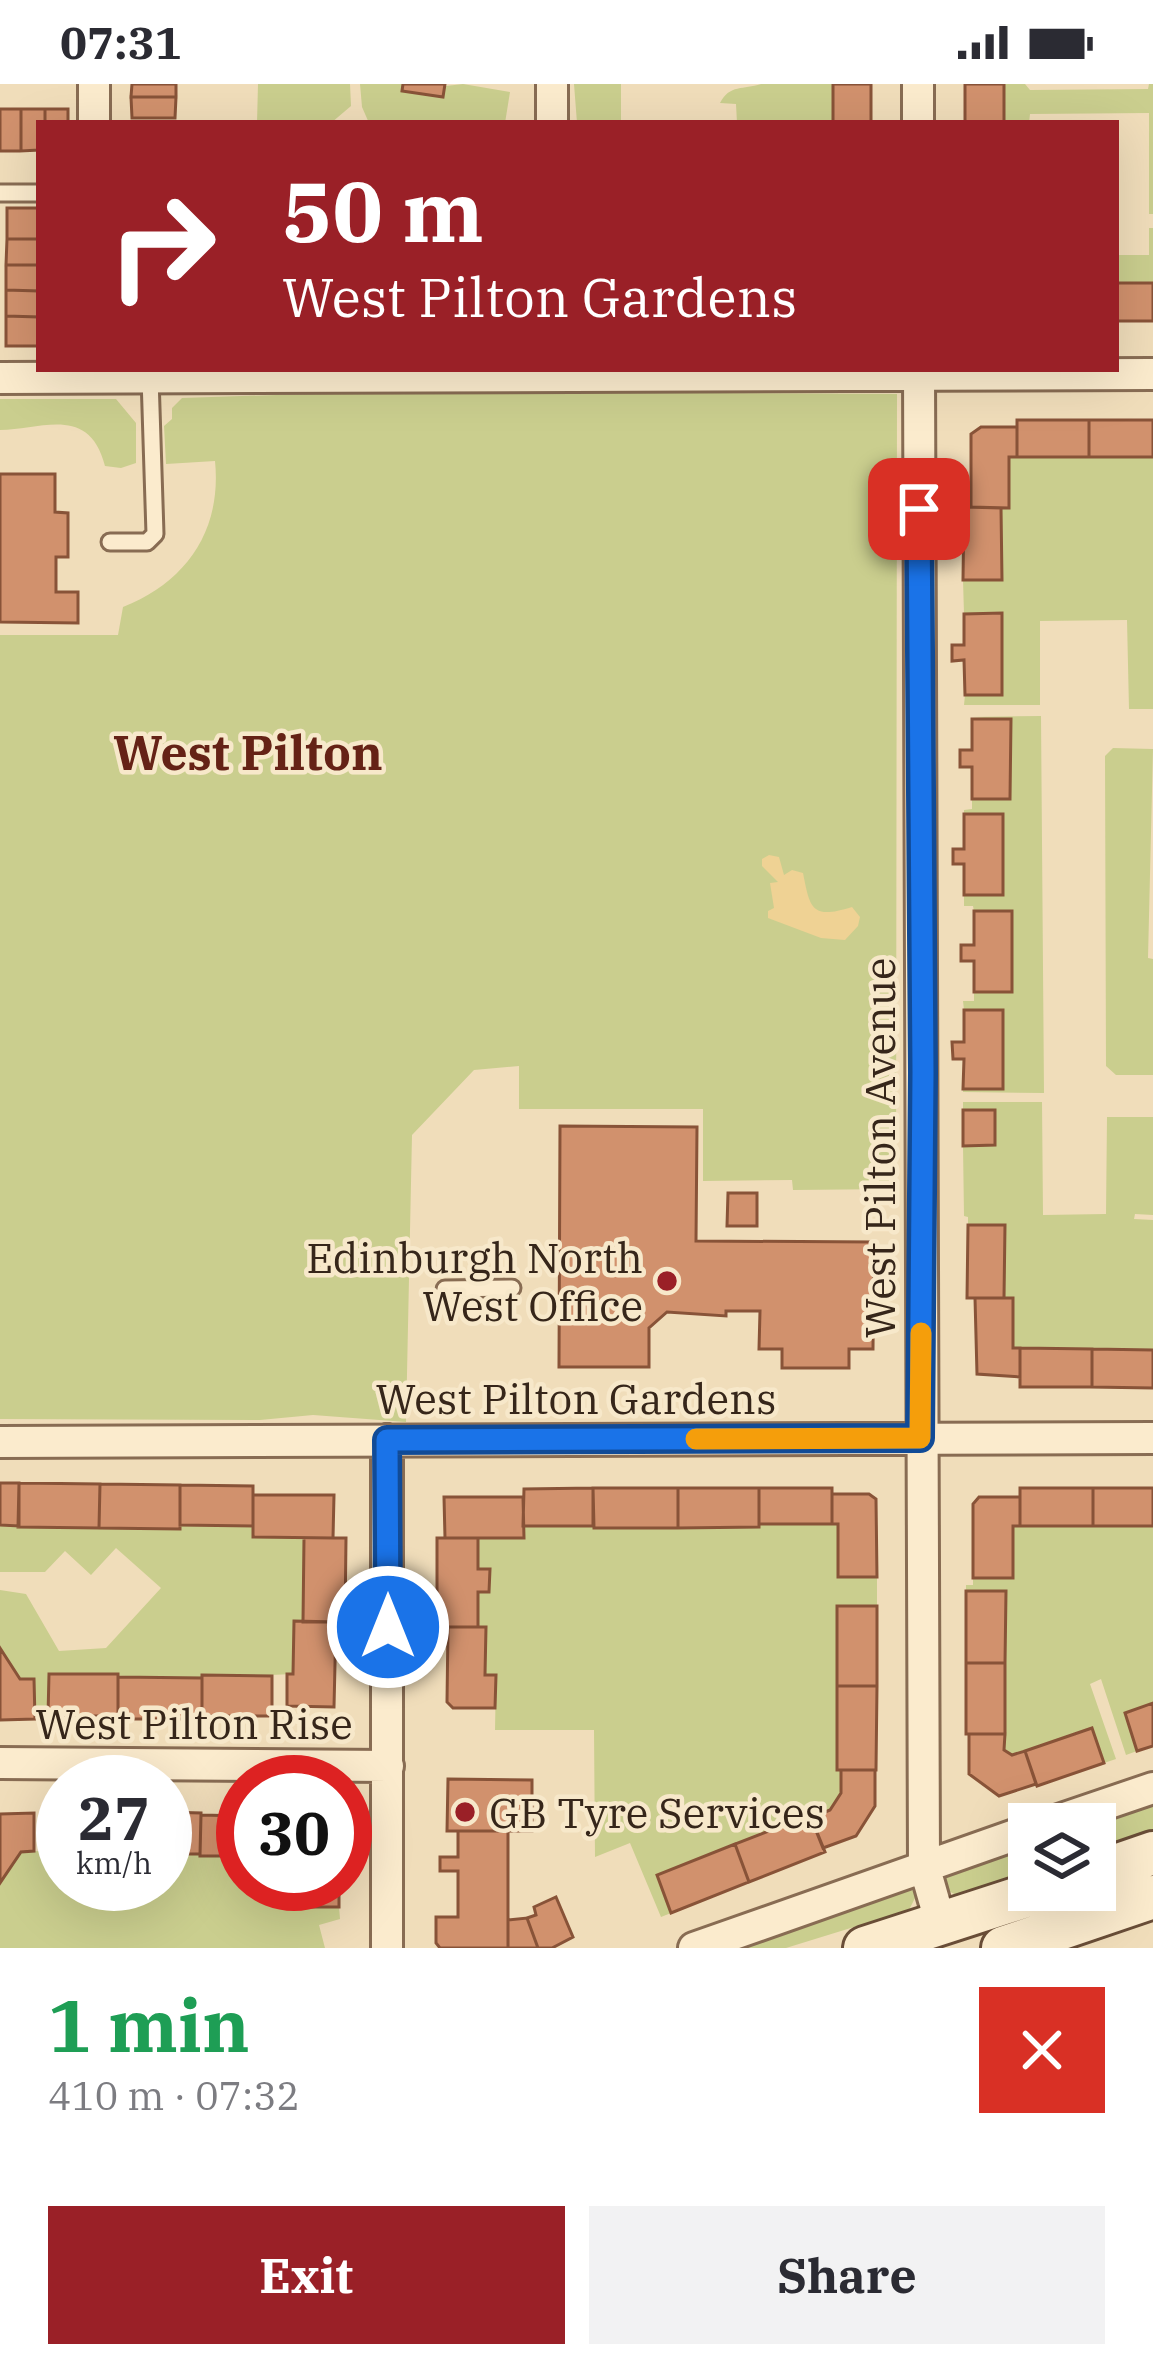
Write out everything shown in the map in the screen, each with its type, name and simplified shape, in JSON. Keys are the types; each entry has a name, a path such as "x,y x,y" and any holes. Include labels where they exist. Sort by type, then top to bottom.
{"street":[{"path":"94,84 94,120"},
{"path":"552,84 552,120"},
{"path":"918,84 918,120"},
{"path":"0,378 98,373 150,377 427,372 1153,374"},
{"name":"West Pilton Avenue","path":"919,372 924,1865 946,1936"},
{"name":"West Pilton Gardens","path":"0,1442 387,1440 512,1428 920,1438 1153,1438"},
{"path":"387,1440 387,1948"},
{"name":"West Pilton Rise","path":"0,1763 388,1766"},
{"path":"1109,1803 1153,1788"},
{"path":"694,1948 1008,1837"},
{"path":"1116,1866 1153,1853"},
{"path":"1004,1948 1153,1897"},
{"path":"865,1948 946,1936 1008,1907"}],"lane":[{"path":"0,194 36,193"},
{"path":"110,542 147,542 155,534 150,377"},
{"path":"445,1289 512,1288"}],"green space":[{"path":"258,84 350,84 351,106 335,120 257,120"},
{"path":"360,84 403,84 403,91 463,84 510,92 505,120 368,120"},
{"path":"574,84 621,84 621,120 577,120"},
{"path":"761,84 833,84 833,120 737,120 736,104 720,103 733,90"},
{"path":"1004,84 1025,84 1030,90 1148,89 1153,84 1153,214 1149,214 1149,113 1030,114 1029,120 1004,120"},
{"path":"1149,228 1153,228 1153,283 1119,283 1119,255 1149,255"},
{"path":"397,391 897,394 896,1189 793,1190 792,1180 703,1181 703,1109 519,1109 519,1066 474,1070 412,1135 406,1422 313,1415 260,1420 0,1419 0,635 118,635 123,607 182,568 206,531 216,486 215,461 166,464 164,426 182,398"},
{"path":"0,399 116,399 136,423 136,463 105,466 98,447 76,427 0,430"},
{"path":"1009,457 1153,457 1153,709 1129,709 1127,620 1040,621 1040,705 964,705 965,695 1002,694 1002,614 964,614 963,580 1001,580 1001,508 1009,507"},
{"path":"1041,716 1044,1093 963,1092 1003,1089 1003,1011 964,1010 963,1001 974,1001 974,992 1012,991 1012,912 974,911 973,906 964,906 964,895 1003,894 1003,814 964,814 964,810 972,809 972,799 1010,798 1011,720 972,717"},
{"path":"1113,748 1153,749 1148,958 1153,959 1153,1075 1116,1075 1106,1066 1105,756"},
{"path":"963,1102 1042,1102 1043,1215 1106,1214 1107,1117 1153,1117 1153,1215 1135,1214 1134,1219 1153,1220 1153,1350 1013,1348 1013,1299 1004,1298 1004,1226 968,1225 964,1216 963,1146 995,1145 995,1110 963,1110"},
{"path":"838,1524 877,1577 877,1606 837,1607 841,1793 830,1810 657,1875 671,1913 661,1917 630,1843 595,1857 594,1730 495,1730 496,1676 485,1675 486,1628 478,1627 478,1592 489,1591 490,1570 478,1569 478,1538 524,1526"},
{"path":"0,1525 253,1526 254,1537 304,1538 303,1622 294,1622 293,1674 202,1678 50,1674 48,1716 35,1716 0,1648 0,1590 26,1594 59,1651 106,1648 161,1588 116,1548 91,1575 65,1551 45,1572 0,1572"},
{"path":"1013,1526 1153,1526 1153,1703 1125,1714 1137,1751 1126,1755 1101,1679 1090,1684 1116,1759 1104,1763 1092,1728 1012,1755 1004,1750 1006,1592 966,1591 966,1585 973,1585 973,1578 1013,1578"},
{"path":"1153,1799 1153,1831 1116,1843 1116,1811"},
{"path":"1008,1848 1008,1878 956,1895 947,1890 948,1870"},
{"path":"36,1851 36,1911 192,1911 192,1855 216,1855 216,1911 339,1911 340,1919 319,1925 325,1948 0,1948 0,1883 21,1852"},
{"path":"903,1884 917,1894 909,1910 786,1948 728,1948"}],"sand":[{"path":"779,857 784,875 792,870 803,873 815,908 828,912 852,907 860,917 845,940 821,938 768,918 768,911 774,908 770,883 778,882 762,866 762,859"}],"building":[{"path":"132,84 176,84 176,97 131,97"},
{"path":"403,84 445,84 443,97 402,91"},
{"path":"833,84 871,84 871,120 833,120"},
{"path":"965,84 1004,84 1004,120 965,120"},
{"path":"131,97 176,97 175,118 132,118"},
{"path":"0,109 21,109 21,151 0,151"},
{"path":"21,109 45,109 45,120 36,120 36,150 21,151"},
{"path":"45,109 68,109 68,120 45,120"},
{"path":"7,208 36,208 36,239 7,239"},
{"path":"7,239 36,239 36,265 6,265"},
{"path":"6,265 36,265 36,291 6,290"},
{"path":"1119,283 1153,283 1153,321 1119,321"},
{"path":"6,290 36,291 36,317 6,316"},
{"path":"6,316 36,317 36,346 6,346"},
{"path":"1017,420 1089,420 1089,457 1017,457"},
{"path":"1089,420 1153,420 1153,457 1089,457"},
{"path":"981,427 1017,427 1017,457 1009,457 1009,508 971,507 971,434"},
{"path":"0,474 55,474 55,512 68,513 68,557 56,557 56,592 78,592 78,623 0,622"},
{"path":"964,507 1001,508 1002,580 963,580"},
{"path":"1002,613 1002,695 965,695 964,660 952,661 952,645 964,645 964,614"},
{"path":"972,719 1011,719 1010,799 972,799 972,767 960,767 960,750 972,750"},
{"path":"964,814 1003,814 1003,895 964,895 964,864 953,864 953,849 964,849"},
{"path":"974,911 1012,911 1012,992 974,992 974,961 961,961 961,945 974,945"},
{"path":"964,1010 1003,1010 1003,1089 963,1089 964,1059 953,1059 952,1042 964,1042"},
{"path":"963,1110 995,1110 995,1145 963,1146"},
{"path":"560,1126 697,1127 696,1241 874,1242 873,1349 849,1349 849,1368 782,1368 782,1349 759,1349 760,1311 726,1311 726,1316 667,1312 649,1328 649,1367 559,1367"},
{"path":"728,1193 757,1193 757,1226 727,1226"},
{"path":"968,1225 1005,1225 1004,1298 967,1298"},
{"path":"975,1298 1013,1298 1013,1348 1020,1348 1020,1377 977,1374"},
{"path":"1020,1348 1092,1349 1092,1387 1020,1387"},
{"path":"1092,1349 1153,1350 1153,1388 1092,1387"},
{"path":"0,1483 19,1483 19,1526 0,1525"},
{"path":"19,1483 100,1484 99,1528 18,1527"},
{"path":"100,1484 180,1485 180,1529 99,1528"},
{"path":"180,1485 253,1486 253,1526 180,1525"},
{"path":"593,1488 593,1526 523,1526 524,1489"},
{"path":"593,1488 678,1488 678,1528 594,1528"},
{"path":"678,1488 759,1488 759,1527 678,1528"},
{"path":"759,1488 832,1488 832,1524 759,1524"},
{"path":"1020,1488 1093,1488 1093,1526 1020,1526"},
{"path":"1093,1488 1153,1488 1153,1526 1093,1526"},
{"path":"832,1494 869,1494 876,1499 877,1577 838,1577 838,1524 832,1524"},
{"path":"253,1495 334,1495 333,1538 253,1537"},
{"path":"444,1497 523,1497 524,1538 445,1538"},
{"path":"979,1497 1020,1497 1020,1526 1013,1526 1013,1578 973,1578 973,1504"},
{"path":"304,1538 346,1538 345,1622 303,1622"},
{"path":"437,1538 478,1538 478,1569 490,1569 489,1592 478,1592 478,1627 437,1627"},
{"path":"966,1591 1006,1591 1005,1663 966,1663"},
{"path":"837,1606 877,1606 877,1686 837,1686"},
{"path":"294,1621 336,1622 334,1707 287,1706"},
{"path":"448,1627 486,1627 485,1675 496,1675 495,1708 453,1708 447,1702"},
{"path":"0,1648 20,1679 34,1679 35,1719 0,1720"},
{"path":"966,1663 1005,1663 1005,1734 966,1734"},
{"path":"49,1674 118,1674 118,1716 48,1716"},
{"path":"202,1675 272,1676 272,1716 202,1716"},
{"path":"118,1677 202,1678 202,1719 118,1719"},
{"path":"837,1686 877,1686 876,1770 837,1770"},
{"path":"1153,1703 1153,1746 1137,1751 1125,1713"},
{"path":"1092,1728 1104,1763 1037,1786 1025,1751"},
{"path":"969,1734 1005,1734 1004,1750 1012,1755 1025,1751 1036,1784 999,1796 969,1774"},
{"path":"841,1770 875,1770 875,1806 856,1836 823,1848 811,1818 830,1810 841,1793"},
{"path":"448,1779 532,1780 532,1831 447,1831"},
{"path":"34,1813 34,1851 21,1852 0,1883 0,1814"},
{"path":"192,1813 201,1813 200,1854 192,1854"},
{"path":"201,1815 216,1815 216,1856 200,1856"},
{"path":"810,1815 825,1852 749,1882 735,1844"},
{"path":"458,1831 508,1831 508,1948 440,1948 436,1943 436,1917 458,1917 458,1871 440,1871 440,1857 458,1857"},
{"path":"735,1844 749,1882 671,1913 657,1875"},
{"path":"556,1897 573,1937 552,1948 538,1948 527,1918 536,1915 534,1907"},
{"path":"527,1918 538,1948 508,1948 508,1920"}],"slow traffic":[{"path":"696,1439 920,1438 921,1333"}],"place":[{"name":"Edinburgh North West Office","path":"667,1281"},
{"name":"GB Tyre Services","path":"465,1812"}],"district":[{"name":"West Pilton","path":"248,752"}],"route":[{"path":"388,1627 387,1440 920,1438 919,509"}]}
